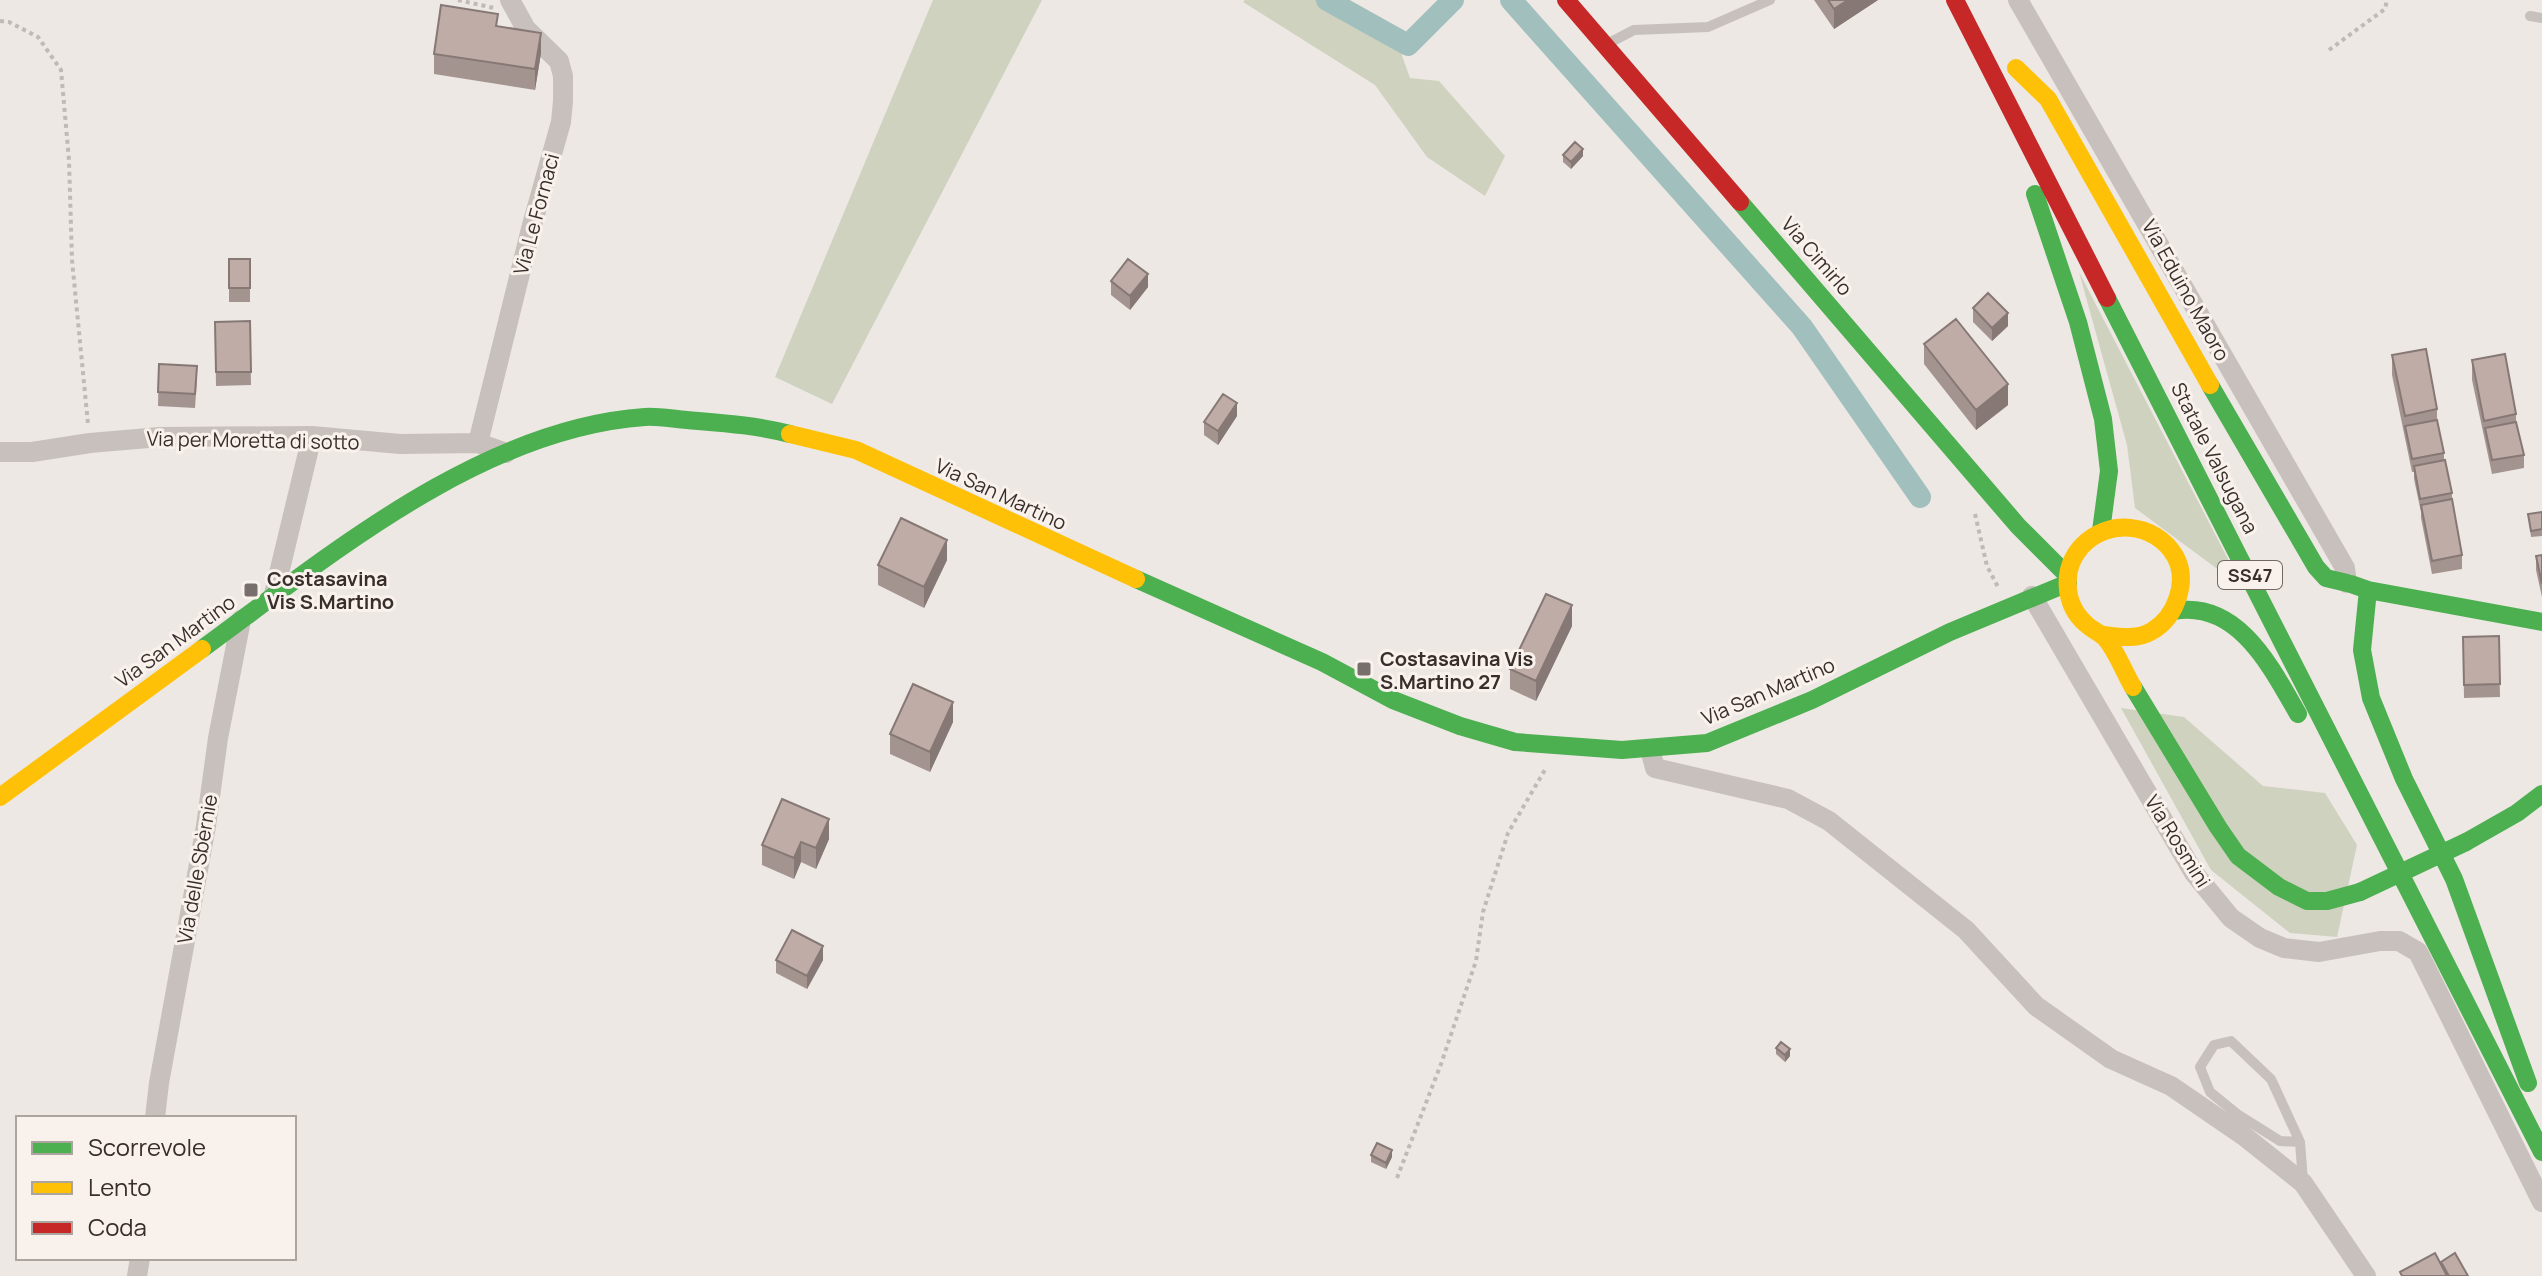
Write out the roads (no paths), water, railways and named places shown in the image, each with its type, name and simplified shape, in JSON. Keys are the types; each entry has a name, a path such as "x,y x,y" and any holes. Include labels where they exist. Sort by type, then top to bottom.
{"main road":[{"name":"Via Cimirlo","path":"1566,0 2069,586"},
{"name":"Statale Valsugana","path":"1955,0 2400,849 2542,1152"},
{"path":"2065,167 2012,61 2048,99 2193,357 2316,567 2326,578 2368,590 2542,622"},
{"path":"1996,78 2076,318 2096,393 2109,455 2101,531"},
{"name":"Via San Martino","path":"0,797 274,594 350,541 471,468 583,427 646,417 755,425 856,450 1015,525 1309,655 1393,700 1460,726 1515,742 1622,750 1707,743 1812,700 1950,632 2034,582 2069,586"},
{"path":"2117,527 2139,528 2154,534 2175,558 2181,590 2174,611 2164,624 2145,635 2124,639 2104,635 2083,622 2069,586 2076,553 2087,540 2101,531 2117,527"},
{"path":"2034,582 2033,542 2076,553"},
{"path":"2368,590 2362,650 2371,698 2404,779 2454,879 2532,1091 2453,933"},
{"path":"2174,611 2187,608 2206,610 2237,627 2284,690 2321,757 2351,801 2400,849"},
{"path":"2104,635 2234,852 2293,896 2308,902 2323,902 2360,892 2466,842 2517,813 2542,794"},
{"path":"2135,691 2145,635"},
{"name":"Statale Valsugana","path":"2400,849 2426,879"}],"street":[{"name":"Via Eduino Maoro","path":"2018,0 2345,568 2347,583"},
{"name":"Via Le Fornaci","path":"478,443 561,122 563,101 563,76 559,61 526,29 513,6"},
{"name":"Via per Moretta di sotto","path":"0,452 32,452 160,437 312,436 400,444 478,443 506,453"},
{"path":"274,594 312,436"},
{"name":"Via Rosmini","path":"2034,582 2194,873 2231,918 2260,938 2284,948 2319,952 2380,941 2399,941 2418,952 2542,1202"},
{"name":"Via delle Sbèrnie","path":"155,1116 206,826 218,738 241,620"},
{"path":"1650,749 1655,768 1788,799 1829,821 1966,930 2036,1006 2111,1059 2171,1086 2244,1136 2303,1183 2366,1276"}],"lane":[{"path":"1606,44 1634,30 1708,27 1770,0"},
{"path":"2530,16 2542,18"},
{"path":"2300,1142 2280,1141 2237,1114 2210,1092 2200,1067 2214,1045 2231,1041 2271,1079 2300,1142 2303,1183"}],"waterway":[{"path":"1327,0 1408,45 1453,0"},
{"path":"1511,0 1802,327 1920,497"}],"place":[{"name":"Costasavina Vis S.Martino","path":"251,590"},
{"name":"Costasavina Vis S.Martino 27","path":"1364,669"}]}
